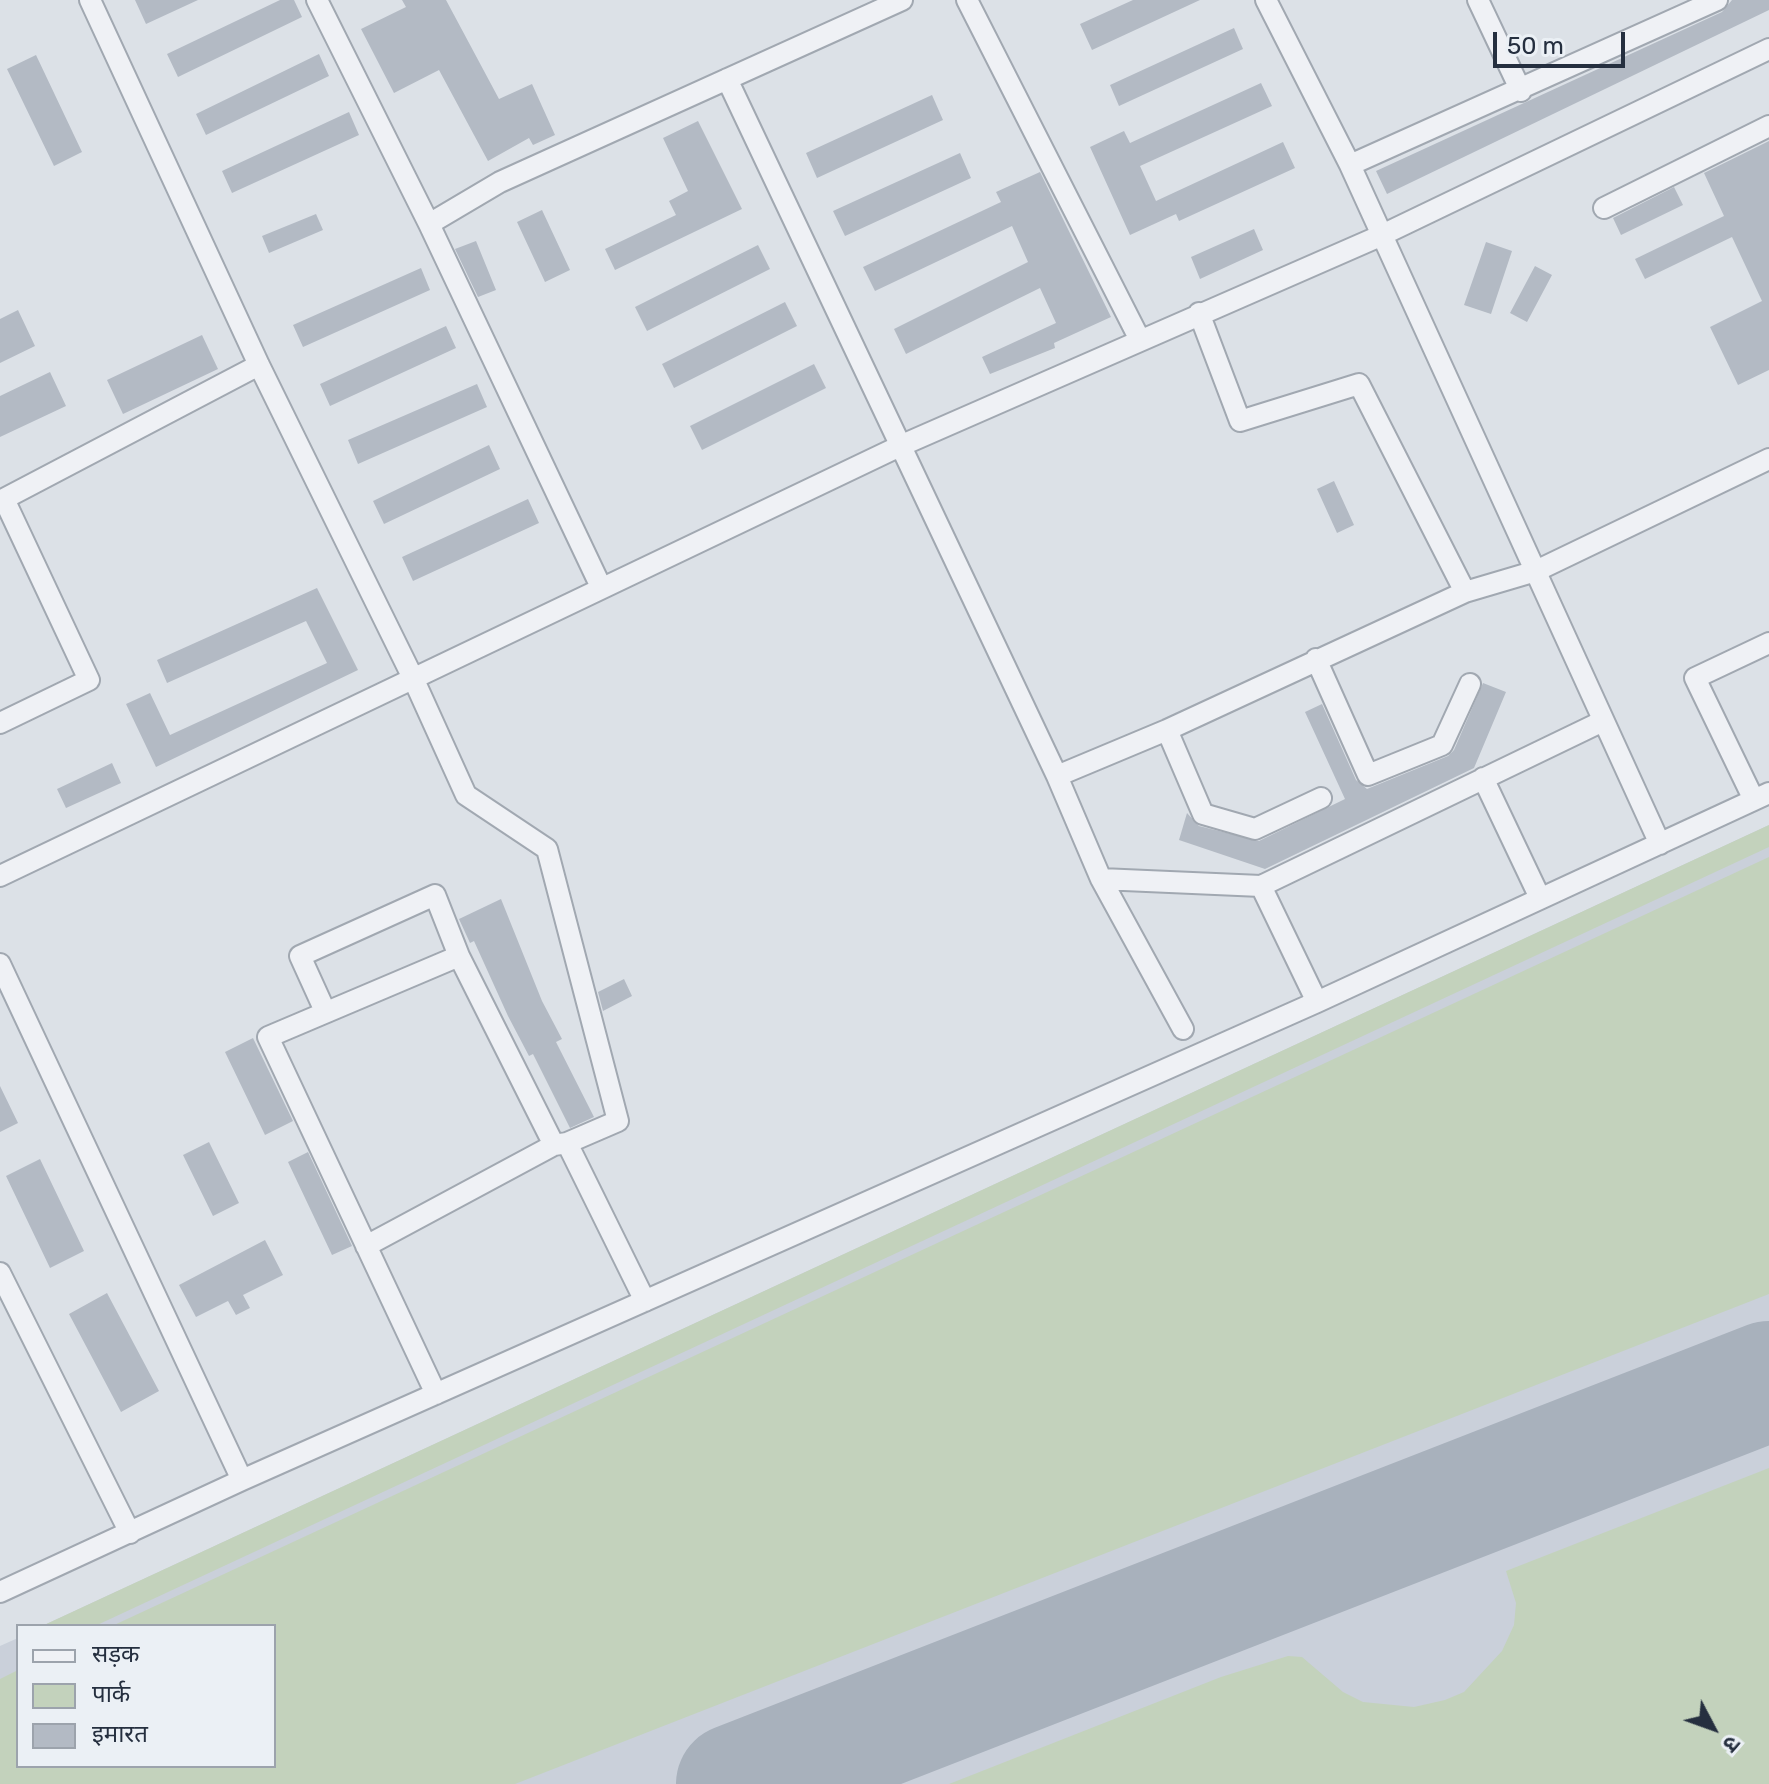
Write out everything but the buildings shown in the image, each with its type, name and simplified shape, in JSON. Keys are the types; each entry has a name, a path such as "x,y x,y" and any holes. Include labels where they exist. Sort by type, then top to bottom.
{"street":[{"path":"90,0 259,365 413,678 466,795 547,849 618,1121 560,1144 366,1246"},
{"path":"317,0 429,224 601,587"},
{"path":"429,224 500,182 902,0"},
{"path":"967,0 1140,340"},
{"path":"1266,0 1350,165 1660,844"},
{"path":"1478,0 1521,91"},
{"path":"1350,165 1521,91 1708,2"},
{"path":"0,876 900,446 1380,236 1769,49"},
{"path":"727,79 1057,776 1101,879 1183,1029"},
{"path":"1604,208 1769,126"},
{"path":"1199,313 1240,421 1359,384 1465,592"},
{"path":"0,723 89,680 2,500 259,365"},
{"path":"1057,776 1167,730 1465,592 1536,571 1769,459"},
{"path":"0,1591 242,1480 1317,1002 1762,796 1695,678 1769,643"},
{"path":"1316,659 1368,775 1442,745 1470,684"},
{"path":"1101,879 1261,886 1603,721"},
{"path":"1167,730 1203,814 1255,829 1321,798"},
{"path":"1483,778 1540,898"},
{"path":"1261,886 1317,1002"},
{"path":"325,1011 300,956 435,895 459,956 645,1301"},
{"path":"436,1394 268,1037 459,956"},
{"path":"0,964 242,1480"},
{"path":"0,1273 130,1533"}],"shaded area":[{"path":"1769,825 1769,1784 0,1784 0,1646 16,1639 16,1768 276,1768 276,1624 46,1624"}],"green space":[{"path":"1769,825 1769,847 99,1624 46,1624"},
{"path":"1769,857 1769,1294 515,1784 0,1784 0,1679 16,1671 16,1768 276,1768 276,1624 116,1624"},
{"path":"1769,1468 1769,1784 949,1784 1221,1677 1288,1656 1302,1657 1343,1692 1363,1702 1414,1707 1445,1700 1464,1692 1502,1651 1514,1625 1516,1603 1506,1571"}],"runway":[{"path":"736,1784 1769,1381"}]}
